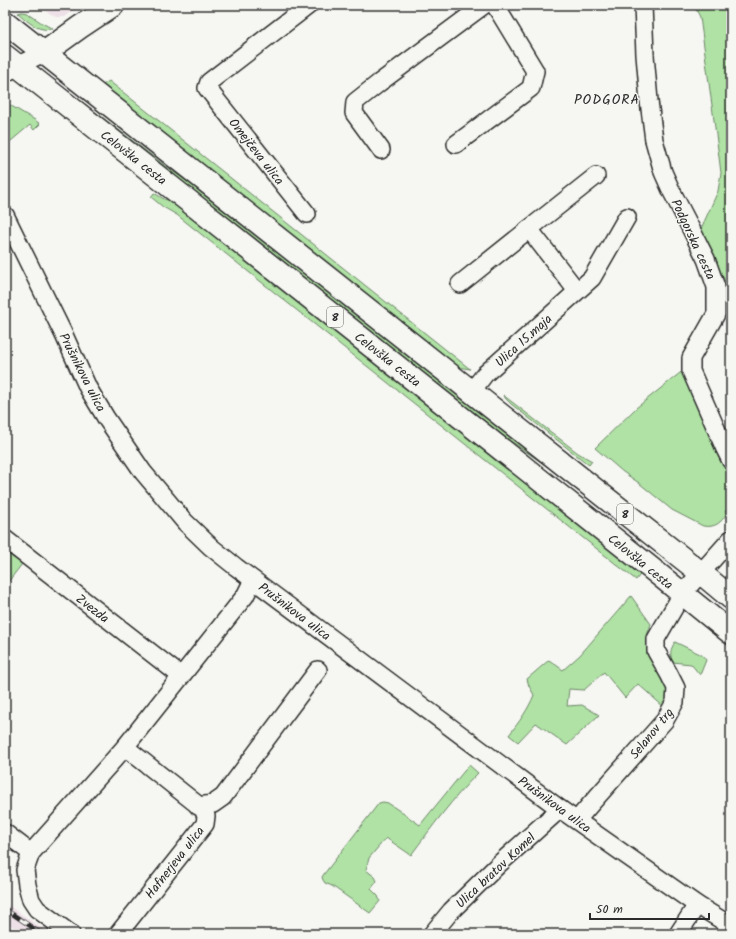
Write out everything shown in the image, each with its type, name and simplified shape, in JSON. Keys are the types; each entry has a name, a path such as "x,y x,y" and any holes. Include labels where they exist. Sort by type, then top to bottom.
{"main road":[{"path":"44,53 113,5"},
{"name":"Celovška cesta","path":"5,22 731,598"},
{"name":"Celovška cesta","path":"9,66 62,101 642,561 731,634"}],"street":[{"name":"Omejčeva ulica","path":"307,214 207,88 209,82 308,5"},
{"path":"381,150 354,113 355,102 484,5"},
{"path":"456,144 531,88 535,70 495,5"},
{"name":"Podgorska cesta","path":"643,5 645,62 654,140 663,172 706,259 716,287 716,314 691,358 691,372 731,460"},
{"path":"9,66 44,53"},
{"path":"460,284 596,176"},
{"name":"Prušnikova ulica","path":"5,215 64,335 88,388 106,418 143,472 185,522 211,547 253,580 560,809 697,905 729,923"},
{"name":"Ulica 15.maja","path":"472,391 485,374 592,278 627,217"},
{"path":"529,229 577,291"},
{"name":"Zvezda","path":"5,539 181,676"},
{"name":"Selanov trg","path":"577,820 665,720 676,702 676,688 656,650 656,639 682,594 731,539"},
{"path":"71,934 37,909 31,900 25,870 31,853 124,747 244,596 253,580"},
{"path":"198,806 213,804 223,797 318,670"},
{"name":"Hafnerjeva ulica","path":"118,934 204,824 206,816 203,810 124,747"},
{"name":"Ulica bratov Komel","path":"432,934 451,911 499,864 560,809"},
{"path":"5,833 31,853"},
{"path":"678,934 697,905"}],"shaded area":[{"path":"36,5 83,5 64,17 56,17"},
{"path":"5,903 51,934 21,934 5,920"}],"green space":[{"path":"694,5 731,5 731,293 700,231 718,191 721,173 700,17"},
{"path":"18,13 27,13 53,29 36,27"},
{"path":"109,81 470,369 451,366 101,86"},
{"path":"80,100 168,168 232,213 659,551 657,553 551,469 466,410 77,102"},
{"path":"8,104 40,124 34,130 30,125 5,146 5,106"},
{"path":"154,193 164,199 172,201 642,572 636,580 177,215 163,207 151,197"},
{"path":"687,369 712,435 731,475 731,507 729,506 725,512 727,513 720,522 711,526 703,526 672,510 595,448 636,408"},
{"path":"503,395 578,453 592,461 589,465 511,404"},
{"path":"5,552 22,564 5,586"},
{"path":"631,596 651,624 646,646 668,688 670,695 665,708 638,684 625,698 604,672 584,690 569,689 567,706 582,705 599,715 567,745 536,723 518,742 509,735 520,721 534,695 527,679 549,660 563,670 580,655"},
{"path":"675,642 702,655 706,660 700,675 691,664 672,662 671,652"},
{"path":"469,765 478,773 451,803 411,855 386,838 369,858 366,870 375,877 377,881 371,889 378,896 380,901 370,913 332,886 325,883 322,877 324,874 379,803 388,803 420,825"}],"railway":[{"path":"5,909 42,934"}],"district":[{"name":"PODGORA","path":"607,99"}]}
